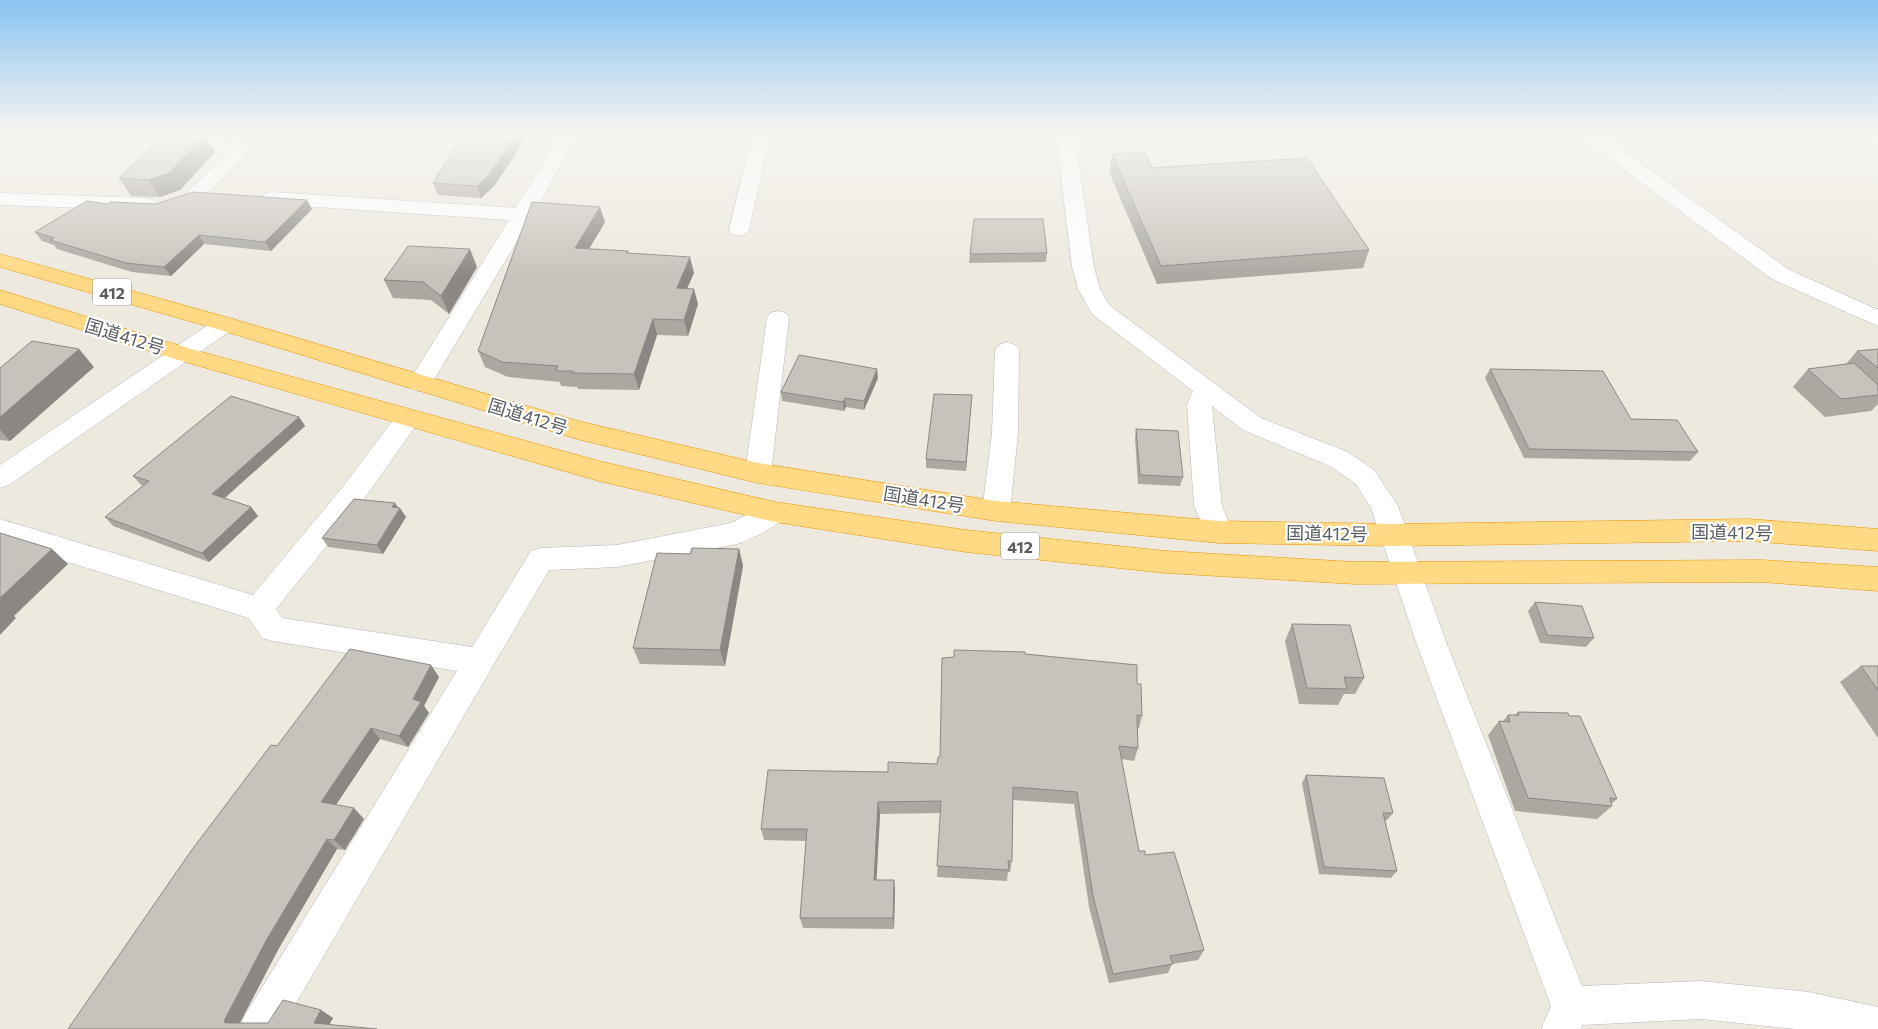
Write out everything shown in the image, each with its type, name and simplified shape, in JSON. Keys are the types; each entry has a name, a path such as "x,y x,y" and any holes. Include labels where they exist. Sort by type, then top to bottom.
{"highway":[{"name":"国道412号","path":"0,260 224,324 577,430 758,473 996,511 1219,532 1394,535 1749,530 1878,540"},
{"name":"国道412号","path":"0,297 183,354 598,471 775,512 966,541 1166,562 1355,573 1762,571 1878,579"}],"street":[{"path":"179,199 201,182"},
{"path":"420,383 541,182"},
{"path":"739,230 750,182"},
{"path":"1071,182 1083,268 1089,289 1100,309 1252,424 1339,459 1365,477 1384,506 1565,1017 1701,1000 1809,1011 1878,1027"},
{"path":"1654,182 1780,274 1872,312"},
{"path":"0,198 179,199 225,195"},
{"path":"254,197 518,214 522,216"},
{"path":"758,473 778,318"},
{"path":"0,478 224,324"},
{"path":"996,511 1005,433 1007,350"},
{"path":"1206,389 1199,404 1208,506 1219,532"},
{"path":"259,608 352,495 408,418"},
{"path":"259,1029 541,559 617,556 737,533 775,512"},
{"path":"0,530 259,608 273,629 480,661"}],"building":[{"path":"434,182 481,182 477,186"},
{"path":"1124,182 1323,182 1369,250 1161,266"},
{"path":"193,192 307,200 265,242 199,235 164,267 126,263 50,240 54,238 35,232 87,201 108,204 110,202 156,204"},
{"path":"532,202 600,207 575,248 690,257 677,288 694,289 684,320 653,319 634,374 556,371 558,366 502,362 478,351"},
{"path":"974,219 1043,219 1047,253 970,254"},
{"path":"408,246 470,249 441,296 423,282 384,280"},
{"path":"32,341 79,349 0,417 0,368"},
{"path":"1878,349 1878,368 1857,351"},
{"path":"799,355 877,369 864,401 845,398 843,402 781,392"},
{"path":"1854,363 1878,385 1878,395 1841,399 1808,369"},
{"path":"1490,369 1603,371 1631,419 1677,420 1698,452 1529,449"},
{"path":"934,394 972,395 966,462 926,459"},
{"path":"231,396 299,417 212,494 251,507 202,553 105,517 149,481 133,476"},
{"path":"1136,429 1178,431 1183,477 1140,475"},
{"path":"354,499 395,503 392,507 400,508 377,545 322,538"},
{"path":"0,533 52,549 0,598"},
{"path":"692,548 739,549 720,650 633,648 657,553 690,554"},
{"path":"1535,602 1582,606 1594,638 1547,635"},
{"path":"1292,624 1350,625 1364,678 1344,677 1347,689 1307,688"},
{"path":"350,649 431,665 413,699 421,702 399,736 371,728 321,802 354,808 334,840 327,839 267,939 224,1021 225,1023 268,1023 283,1000 321,1010 314,1023 377,1029 68,1029 191,851 271,745 277,746"},
{"path":"954,650 1025,652 1025,654 1137,665 1137,684 1141,684 1142,716 1137,715 1138,748 1119,746 1139,851 1145,851 1145,855 1174,852 1204,950 1170,956 1173,964 1113,974 1093,896 1077,792 1013,787 1012,861 1008,861 1009,870 937,866 941,801 878,802 874,880 894,880 893,918 800,918 807,829 761,829 768,770 888,772 888,762 937,764 938,757 940,757 942,658 954,657"},
{"path":"1861,666 1878,666 1878,690"},
{"path":"1518,712 1568,713 1569,716 1580,716 1617,799 1610,798 1612,806 1528,798 1499,721 1510,722 1508,715 1519,715"},
{"path":"1306,775 1384,778 1393,813 1383,813 1397,871 1324,867"}]}
